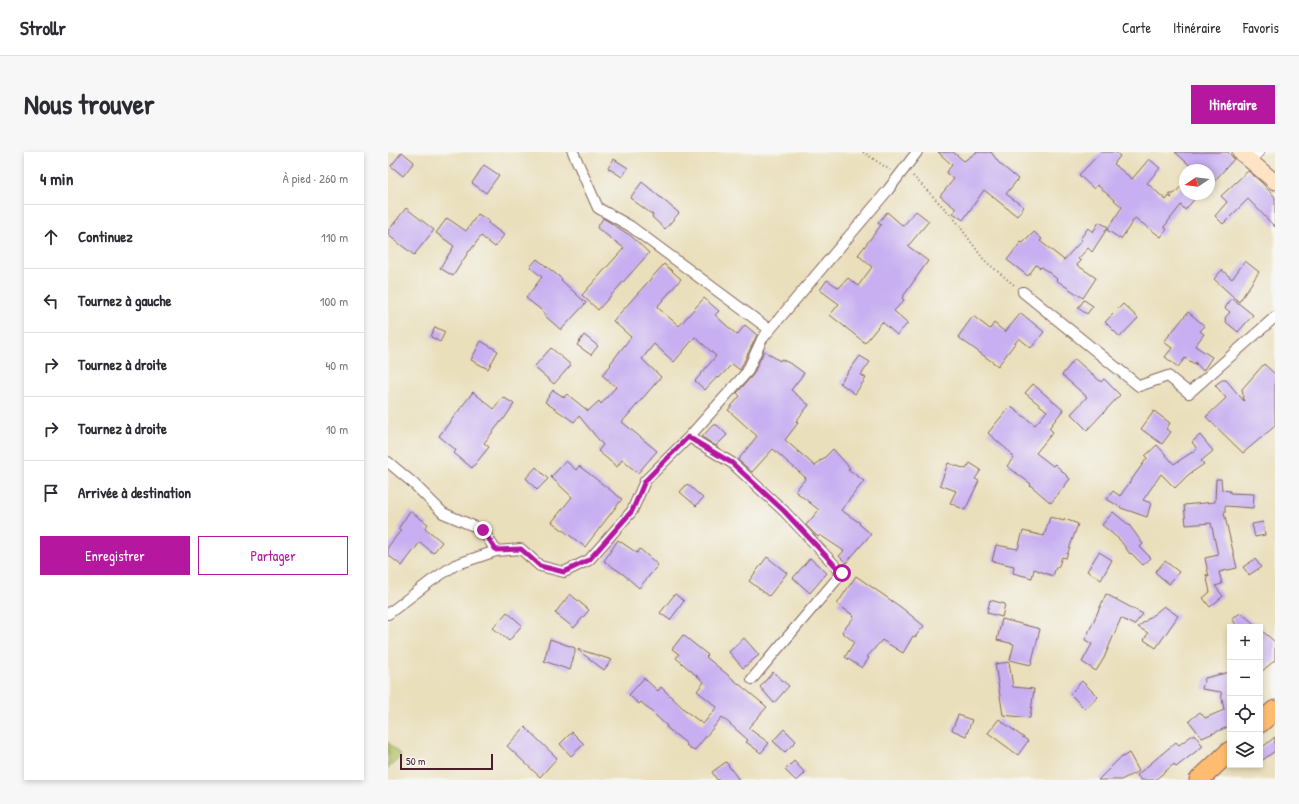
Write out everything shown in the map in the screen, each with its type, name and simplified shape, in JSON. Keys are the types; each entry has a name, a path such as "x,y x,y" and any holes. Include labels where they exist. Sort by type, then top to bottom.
{"highway":[{"path":"1263,721 1275,710"},
{"path":"1199,780 1227,754"}],"street":[{"path":"573,152 598,208 630,226 770,330"},
{"path":"388,614 431,581 455,565 496,550 521,549 540,566 564,572 589,560 632,511 645,481 688,437 747,372 762,339 918,152"},
{"path":"1250,155 1275,182"},
{"path":"1023,292 1139,386 1168,376 1189,393 1275,317"},
{"path":"688,437 732,463 784,511 842,573 752,679"},
{"path":"388,462 413,483 443,513 483,530 496,550"}],"path":[{"path":"863,152 902,172 953,217 984,260 1023,292"}],"green space":[{"path":"388,742 401,756 388,769"}],"building":[{"path":"402,152 414,162 403,176 391,166"},
{"path":"938,152 953,152 964,161 977,152 991,152 999,163 1018,179 1006,194 1024,207 1017,216 984,190 963,220 953,213 956,209 940,196 954,179 946,173 952,165"},
{"path":"1101,152 1115,152 1120,156 1114,164 1132,179 1149,159 1160,168 1147,183 1166,200 1169,196 1171,198 1172,197 1169,194 1174,194 1179,189 1179,200 1194,200 1185,210 1181,205 1164,227 1167,229 1161,237 1135,218 1121,239 1107,230 1122,207 1097,185 1094,189 1079,175"},
{"path":"1175,152 1228,152 1234,159 1215,180 1215,164 1188,164"},
{"path":"614,159 628,168 622,177 608,168"},
{"path":"484,165 499,175 486,193 472,183"},
{"path":"1248,171 1275,197 1275,227 1248,199 1223,224 1215,216 1227,202 1221,196"},
{"path":"642,182 679,213 665,229 652,217 653,215 630,198"},
{"path":"406,208 434,230 414,255 388,235 388,231"},
{"path":"916,211 929,221 908,246 928,261 902,298 904,300 894,311 908,323 897,335 882,322 865,343 830,315 839,304 820,290 827,280 839,288 848,278 858,286 872,267 858,255 881,225 878,223 887,212 903,226"},
{"path":"478,214 489,221 488,223 504,235 495,247 481,236 469,251 453,276 440,268 454,246 436,233 447,218 466,231"},
{"path":"603,218 631,236 649,253 598,310 582,295 624,248 597,228"},
{"path":"1099,222 1108,227 1092,252 1088,248 1078,259 1081,261 1077,265 1096,278 1083,298 1056,280 1057,279 1042,267 1040,268 1036,265 1028,276 1007,260 1021,242 1023,243 1034,232 1042,239 1040,241 1064,260 1082,240 1080,239 1088,228 1093,232"},
{"path":"537,259 562,279 561,280 586,303 561,330 544,315 545,313 526,298 542,277 530,267"},
{"path":"1245,261 1259,272 1239,302 1214,279 1222,270 1232,279"},
{"path":"664,264 681,279 657,307 679,326 704,298 719,311 715,315 737,335 745,325 757,335 740,370 732,364 705,390 695,381 716,356 695,337 674,362 654,344 642,359 661,377 622,422 657,451 638,473 622,460 617,467 598,451 603,445 579,416 574,422 545,402 553,390 565,398 564,397 567,394 588,411 599,401 601,404 616,387 602,375 631,337 613,321"},
{"path":"1232,298 1253,315 1238,332 1226,322 1225,318 1230,312 1225,308"},
{"path":"1084,300 1093,306 1087,314 1078,308"},
{"path":"1123,304 1138,318 1120,337 1105,322"},
{"path":"1188,312 1205,326 1200,331 1204,334 1195,346 1212,357 1203,371 1195,362 1196,365 1185,358 1178,367 1165,357 1172,348 1164,342"},
{"path":"1021,313 1044,332 1031,348 1019,338 998,366 958,337 973,316 990,329 994,323 1005,332"},
{"path":"435,327 445,332 440,342 431,337"},
{"path":"584,335 598,346 591,355 577,345"},
{"path":"481,341 498,351 488,369 471,360"},
{"path":"551,348 571,365 554,384 534,367"},
{"path":"764,351 780,361 781,359 793,365 804,373 791,390 809,405 796,421 798,423 785,440 815,466 833,449 850,468 848,469 864,481 841,510 860,523 859,524 871,534 846,563 839,556 844,551 820,535 818,537 806,525 819,510 795,491 806,478 773,449 752,472 738,460 757,436 728,410 740,396 737,393 753,375"},
{"path":"860,356 870,362 861,375 866,378 855,394 840,383"},
{"path":"1075,359 1101,382 1104,379 1120,395 1087,430 1071,414 1087,397 1062,375"},
{"path":"1264,364 1275,374 1275,426 1243,453 1206,417 1226,398 1215,385 1222,380 1226,380 1244,401 1242,389"},
{"path":"1033,384 1063,410 1049,428 1053,432 1036,453 1053,466 1055,464 1070,479 1051,503 1030,485 1031,484 1007,466 1014,457 988,433 1010,406 1035,425 1047,411 1025,393"},
{"path":"473,392 494,409 503,397 514,404 504,419 484,443 489,447 472,468 454,453 456,450 439,436"},
{"path":"1154,411 1170,423 1166,429 1171,432 1162,444 1141,429"},
{"path":"713,425 717,425 727,435 716,446 702,437"},
{"path":"1200,435 1213,451 1201,461 1204,464 1188,475 1175,488 1161,474 1143,500 1151,503 1147,517 1121,508 1107,499 1113,491 1120,496 1147,458 1145,456 1157,445 1174,464 1197,449 1192,442"},
{"path":"566,461 576,470 579,466 622,499 585,547 552,522 572,497 551,477"},
{"path":"948,463 966,469 970,463 981,470 975,479 979,481 965,510 950,503 956,491 940,485"},
{"path":"536,467 548,479 537,490 526,478"},
{"path":"1216,479 1221,479 1222,490 1230,491 1230,493 1254,494 1253,508 1225,506 1224,513 1237,568 1219,572 1222,584 1215,586 1223,596 1210,607 1203,598 1210,592 1206,574 1209,577 1205,558 1218,555 1211,523 1186,525 1184,505 1215,502"},
{"path":"687,484 703,498 696,506 680,492"},
{"path":"410,511 428,524 425,528 442,542 433,553 420,542 402,566 388,555 388,547 401,530 398,529"},
{"path":"1113,512 1130,526 1143,544 1140,547 1151,558 1143,565 1131,553 1130,554 1120,540 1102,525"},
{"path":"1050,517 1064,521 1065,519 1078,524 1066,558 1062,557 1053,576 1034,569 1032,578 1013,573 1014,566 992,561 996,545 1018,549 1023,531 1044,536"},
{"path":"1263,522 1265,535 1255,537 1252,524"},
{"path":"618,540 637,553 640,549 658,565 639,588 623,574 604,561"},
{"path":"1099,552 1112,560 1101,580 1087,571"},
{"path":"767,557 787,573 769,596 749,581"},
{"path":"810,558 827,573 810,593 793,578"},
{"path":"1255,559 1261,567 1249,575 1243,567"},
{"path":"1165,561 1179,572 1169,584 1155,572"},
{"path":"856,576 902,608 924,626 915,637 913,636 903,653 882,640 867,657 869,658 862,668 845,657 854,642 842,632 854,617 837,604"},
{"path":"570,594 589,610 574,628 555,613"},
{"path":"675,594 684,601 670,620 660,613"},
{"path":"1106,594 1143,614 1134,625 1121,618 1104,658 1096,671 1082,662 1092,644 1085,640"},
{"path":"990,600 1005,604 1002,617 987,613"},
{"path":"1164,606 1178,616 1156,648 1144,640 1148,633 1138,627"},
{"path":"507,612 522,625 509,641 493,628"},
{"path":"1241,613 1254,624 1235,624 1232,618"},
{"path":"1002,619 1040,629 1031,665 1010,660 1014,644 997,640"},
{"path":"1263,632 1275,642 1275,660 1263,670"},
{"path":"683,635 708,655 706,657 767,707 748,728 769,743 761,753 746,742 748,740 722,717 694,751 666,727 667,726 641,702 639,704 629,695 644,678 658,691 661,687 687,712 703,724 717,707 697,691 704,682 676,658 679,654 672,649"},
{"path":"744,638 759,655 743,668 729,652"},
{"path":"550,639 575,648 570,670 544,661"},
{"path":"578,649 612,660 604,670"},
{"path":"1009,662 1013,687 1034,689 1030,718 1003,715 995,664"},
{"path":"773,672 789,686 774,703 760,687"},
{"path":"1227,673 1227,727 1202,738 1189,721 1200,712 1205,718 1224,710 1221,692 1202,689 1205,678"},
{"path":"1082,681 1098,697 1085,709 1070,694"},
{"path":"958,715 972,720 966,736 952,730"},
{"path":"999,719 1028,741 1018,755 988,733"},
{"path":"525,727 557,758 540,777 507,746"},
{"path":"784,729 796,741 785,752 773,741"},
{"path":"572,732 584,744 571,756 560,744"},
{"path":"1194,734 1203,746 1176,767 1174,764 1155,780 1141,780 1137,775 1176,742 1179,745"},
{"path":"1275,737 1275,751 1263,760 1263,747"},
{"path":"1129,753 1139,771 1121,780 1098,780 1119,759"},
{"path":"794,761 805,773 798,780 795,780 785,770"},
{"path":"726,762 739,780 717,780 712,772"}],"route":[{"path":"483,530 496,550 521,549 540,566 564,572 589,560 632,511 645,481 688,437 732,463 784,511 842,573"}]}
